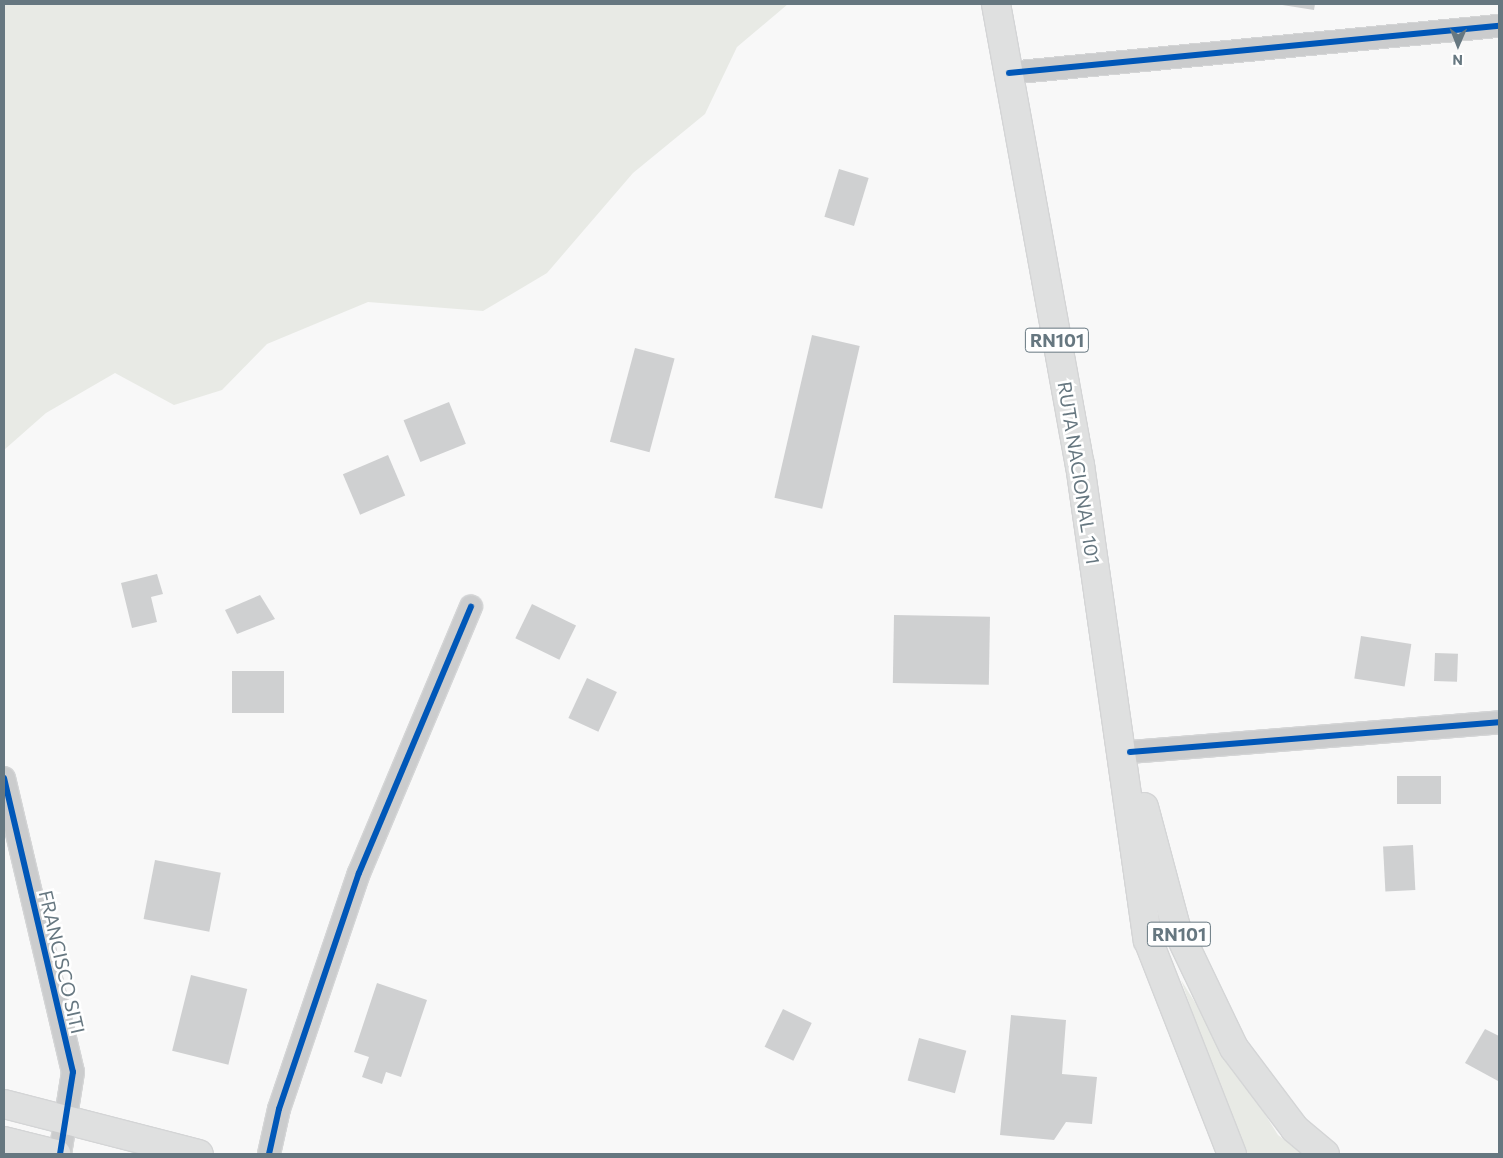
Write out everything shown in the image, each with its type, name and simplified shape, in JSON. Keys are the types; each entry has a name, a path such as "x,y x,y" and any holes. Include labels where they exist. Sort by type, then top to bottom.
{"main road":[{"name":"RUTA NACIONAL 101","path":"996,4 1080,464 1148,940 1232,1154"},
{"name":"RUTA NACIONAL 101","path":"1110,677 1176,927 1234,1048 1295,1129 1325,1154"},
{"path":"4,1104 66,1122 200,1154"},
{"path":"4,1141 56,1154"}],"street":[{"path":"1008,73 1499,26"},
{"path":"270,1154 279,1109 360,873 471,607"},
{"path":"1130,752 1499,722"},
{"name":"FRANCISCO SITI","path":"4,778 73,1072 60,1154"}],"shaded area":[{"path":"4,4 788,4 737,47 705,114 633,173 547,273 483,311 368,302 267,344 222,390 174,405 115,373 46,413 4,450"},
{"path":"1181,980 1278,1135 1303,1154 1244,1154 1240,1136 1210,1063"}],"building":[{"path":"1276,4 1315,4 1314,10"},
{"path":"839,169 869,178 854,226 824,217"},
{"path":"812,335 860,346 822,509 774,498"},
{"path":"635,348 675,359 649,452 610,442"},
{"path":"449,402 466,444 420,462 404,420"},
{"path":"388,455 405,496 360,515 343,474"},
{"path":"157,574 163,594 151,597 157,622 132,628 121,583"},
{"path":"260,595 275,619 237,634 225,610"},
{"path":"532,604 576,625 559,660 515,638"},
{"path":"894,615 990,617 989,685 893,683"},
{"path":"1361,636 1411,644 1405,686 1354,678"},
{"path":"1435,653 1458,654 1457,682 1434,681"},
{"path":"232,671 284,671 284,713 232,713"},
{"path":"587,678 617,692 598,732 568,718"},
{"path":"1397,776 1441,776 1441,804 1397,804"},
{"path":"1413,845 1415,890 1385,892 1383,847"},
{"path":"155,860 221,873 209,932 144,919"},
{"path":"191,975 247,989 228,1065 172,1051"},
{"path":"377,983 427,1000 401,1077 386,1072 382,1084 362,1077 369,1057 354,1052"},
{"path":"783,1009 812,1023 793,1061 765,1047"},
{"path":"1011,1015 1066,1020 1062,1074 1097,1077 1092,1124 1066,1122 1054,1140 1000,1135"},
{"path":"1485,1029 1499,1036 1498,1081 1465,1063"},
{"path":"919,1038 966,1051 955,1093 908,1081"}],"cycle path":[{"path":"1009,73 1499,26"},
{"path":"269,1154 279,1109 359,873 471,607"},
{"path":"1130,752 1499,722"},
{"path":"4,778 73,1072 60,1154"}]}
